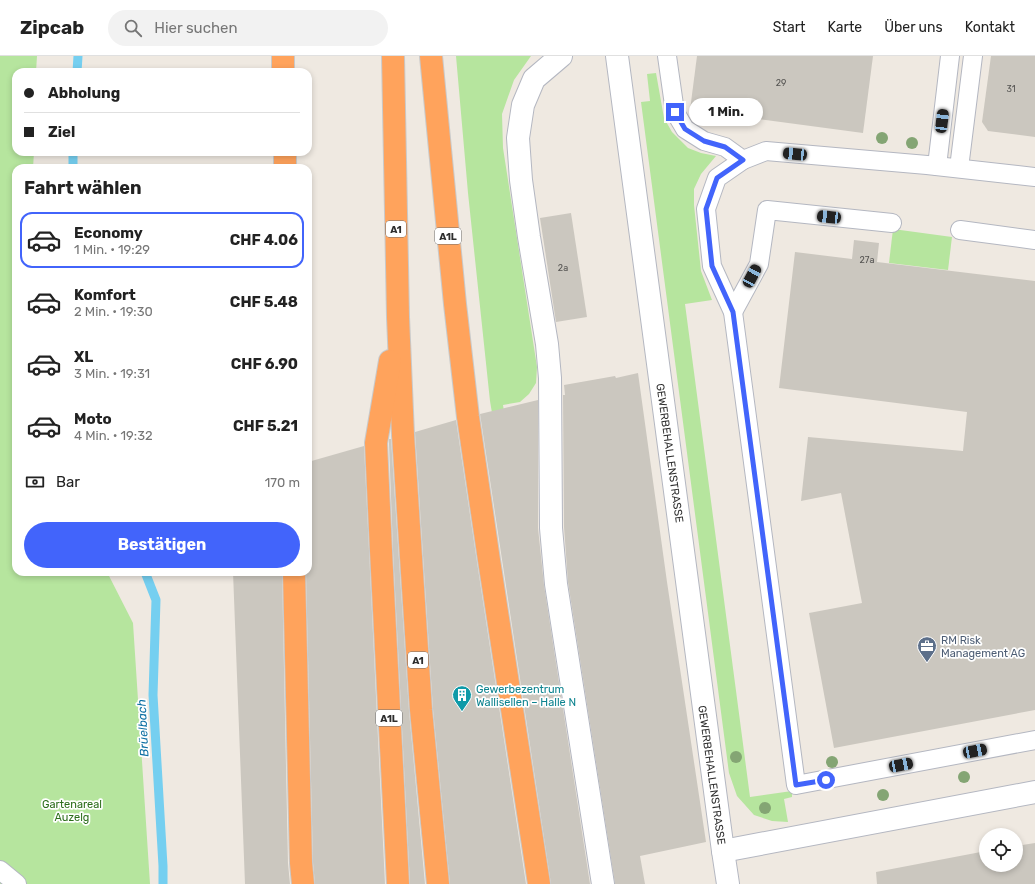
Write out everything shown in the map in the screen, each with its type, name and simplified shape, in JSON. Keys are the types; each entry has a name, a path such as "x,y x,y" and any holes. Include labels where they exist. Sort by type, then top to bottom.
{"highway":[{"path":"283,56 283,68"},
{"name":"A1","path":"393,56 398,317 403,435 421,710 438,884"},
{"name":"A1L","path":"431,56 454,296 468,417 539,884"},
{"name":"A1L","path":"398,317 376,443 380,551 398,884"},
{"path":"294,576 301,877"}],"street":[{"path":"562,56 534,78 523,104 518,145 520,180 547,344 550,378 551,528 556,584 603,884"},
{"name":"GEWERBEHALLENSTRASSE","path":"617,56 728,884"},
{"name":"GEWERBEHALLENSTRASSE","path":"723,851 1035,792"}],"lane":[{"path":"667,56 675,112 685,129 704,141 725,147 743,160"},
{"path":"937,166 950,56"},
{"path":"959,168 973,56"},
{"path":"1035,178 959,168 766,152 743,160 717,178 706,209 712,266 733,312 796,785 1035,740"},
{"path":"733,312 758,264 767,210 892,223"},
{"path":"960,230 1035,240"},
{"path":"0,870 17,884"}],"green space":[{"name":"Gartenareal Auzelg","path":"0,56 37,56 36,68 12,68 12,156 34,156 33,164 12,164 12,576 109,576 133,623 150,884 0,884"},
{"path":"456,56 531,56 514,80 502,114 503,148 537,367 536,383 529,394 520,402 503,405 529,575 506,497 490,401 468,193"},
{"path":"656,73 664,118 672,132 688,148 701,153 716,156 701,174 694,189 694,205 701,271 712,300 685,304 750,797 792,791 792,797 784,799 788,822 772,821 754,815 737,796 729,773 641,102 650,101 647,74"},
{"path":"893,229 952,237 948,270 889,263"}],"building":[{"path":"697,56 873,56 863,133 690,110"},
{"path":"991,56 1035,56 1035,137 988,131 982,122"},
{"path":"571,213 587,317 556,322 540,218"},
{"path":"854,240 879,243 877,262 1035,281 1035,710 834,748 809,613 862,603 841,493 801,501 808,437 963,451 967,412 779,388 795,252 852,259"},
{"path":"638,373 667,582 706,842 640,856 645,884 615,884 568,582 564,527 563,395 565,395 564,385 615,376 616,378"},
{"path":"538,400 538,528 544,585 590,884 551,884 480,414"},
{"path":"456,420 526,884 450,884 433,709 415,432"},
{"path":"389,439 391,439 409,711 425,884 410,884 393,550"},
{"path":"364,446 385,884 315,884 313,862 306,576 312,576 312,461"},
{"path":"233,576 282,576 288,863 290,884 245,884"},
{"path":"1035,843 1035,884 877,884 876,872 979,852 979,872 1023,872 1023,845"}],"waterway":[{"name":"Brüelbach","path":"77,68 78,56"},
{"name":"Brüelbach","path":"73,156 73,164"},
{"name":"Brüelbach","path":"147,576 156,600 153,695 163,884"}],"place":[{"name":"RM Risk Management AG","path":"927,663"},
{"name":"Gewerbezentrum Wallisellen – Halle N","path":"462,712"}],"route":[{"path":"675,112 685,129 704,141 725,147 743,160 717,178 706,209 712,266 733,312 796,785 826,780"}]}
